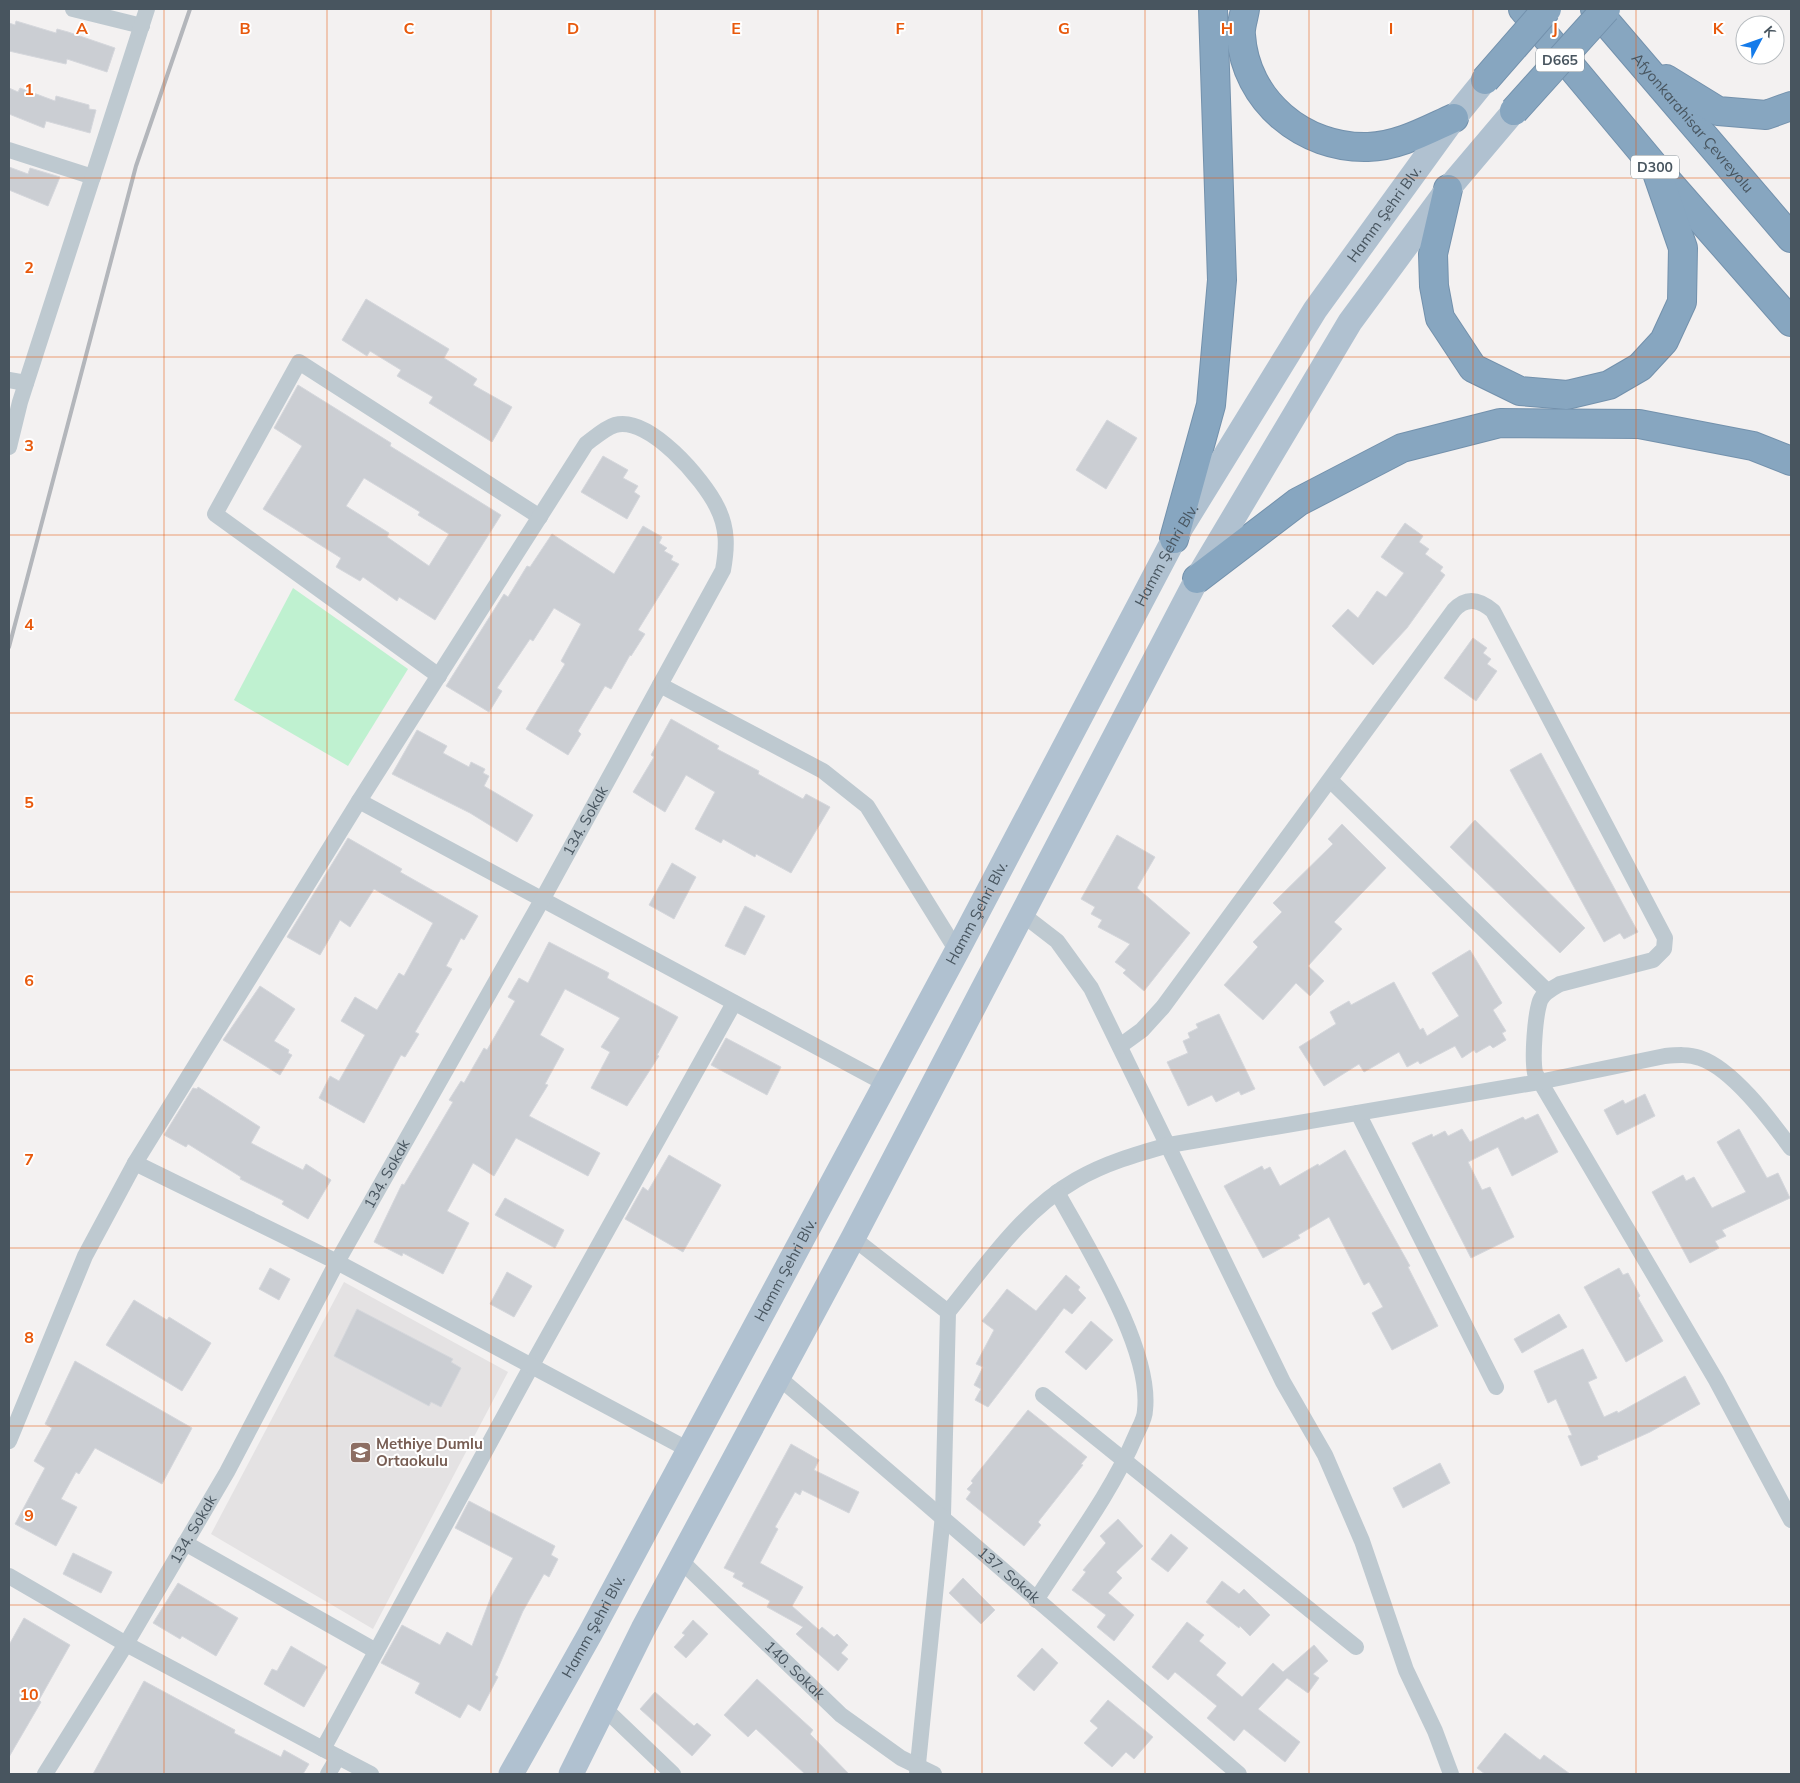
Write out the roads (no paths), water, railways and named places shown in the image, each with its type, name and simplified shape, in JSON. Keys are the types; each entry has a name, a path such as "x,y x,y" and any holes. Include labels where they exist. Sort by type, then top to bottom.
{"highway":[{"path":"1174,539 1211,405 1222,280 1213,9"},
{"path":"1245,9 1240,34 1249,76 1273,111 1306,133 1338,146 1370,147 1402,140 1454,118"},
{"name":"D300","path":"1523,9 1655,167 1791,322"},
{"name":"D665","path":"1485,80 1547,9"},
{"name":"Afyonkarahisar Çevreyolu","path":"1595,9 1791,238"},
{"name":"D665","path":"1514,111 1606,9"},
{"path":"1646,67 1718,111 1766,115 1791,106"},
{"path":"1448,189 1433,254 1434,286 1440,318 1473,368 1520,391 1567,395 1609,385 1640,366 1664,341 1682,302 1683,248 1655,167"},
{"path":"1197,579 1298,502 1402,448 1500,423 1639,424 1753,446 1791,461"}],"main road":[{"name":"Hamm Şehri Blv.","path":"511,1774 590,1634 957,952 1174,539 1315,310 1454,118 1485,80"},
{"path":"571,1774 680,1560 852,1238 1197,579 1350,322 1448,189 1514,111"}],"street":[{"path":"74,9 142,26"},
{"path":"9,447 13,414 26,383 147,9"},
{"path":"9,150 93,177"},
{"path":"439,676 215,514 300,362 540,517"},
{"path":"9,380 26,383"},
{"name":"134. Sokak","path":"9,1441 85,1256 135,1163 586,444 615,425 636,427 662,440 696,476 718,508 728,542 723,570 542,900 337,1262 226,1472 126,1644 45,1774"},
{"path":"1120,1046 1142,1030 1163,1007 1458,606 1474,600 1486,605 1493,611 1665,938 1664,949 1653,960 1560,984 1547,991 1540,1000 1532,1060 1539,1082 1716,1380 1791,1520"},
{"path":"660,685 823,771 867,806 957,952"},
{"path":"1330,780 1547,991"},
{"path":"360,802 886,1084"},
{"path":"1022,914 1046,931 1080,970 1169,1145 1283,1382 1325,1455 1362,1541 1406,1670 1435,1731 1451,1774"},
{"path":"323,1749 532,1365 734,1003"},
{"path":"918,1771 942,1515 948,1312 1020,1224 1057,1192 1076,1180 1124,1158 1169,1145 1539,1082 1665,1056 1682,1055 1702,1059 1724,1072 1766,1115 1791,1148"},
{"path":"1358,1112 1496,1387"},
{"path":"135,1163 337,1262 689,1450"},
{"path":"1036,1600 1125,1460 1145,1412 1145,1380 1136,1348 1098,1268 1057,1192"},
{"path":"852,1238 948,1312"},
{"name":"137. Sokak","path":"778,1377 942,1515 1036,1600 1239,1774"},
{"path":"1043,1395 1356,1647"},
{"path":"185,1543 376,1651"},
{"name":"140. Sokak","path":"680,1560 841,1715 918,1771 934,1774"},
{"path":"9,1576 126,1644 371,1774"},
{"path":"604,1708 673,1774"},
{"path":"328,1774 338,1757"}],"railway":[{"path":"9,647 136,166 190,9"}],"place":[{"name":"Methiye Dumlu Ortaokulu","path":"360,1453"}]}
